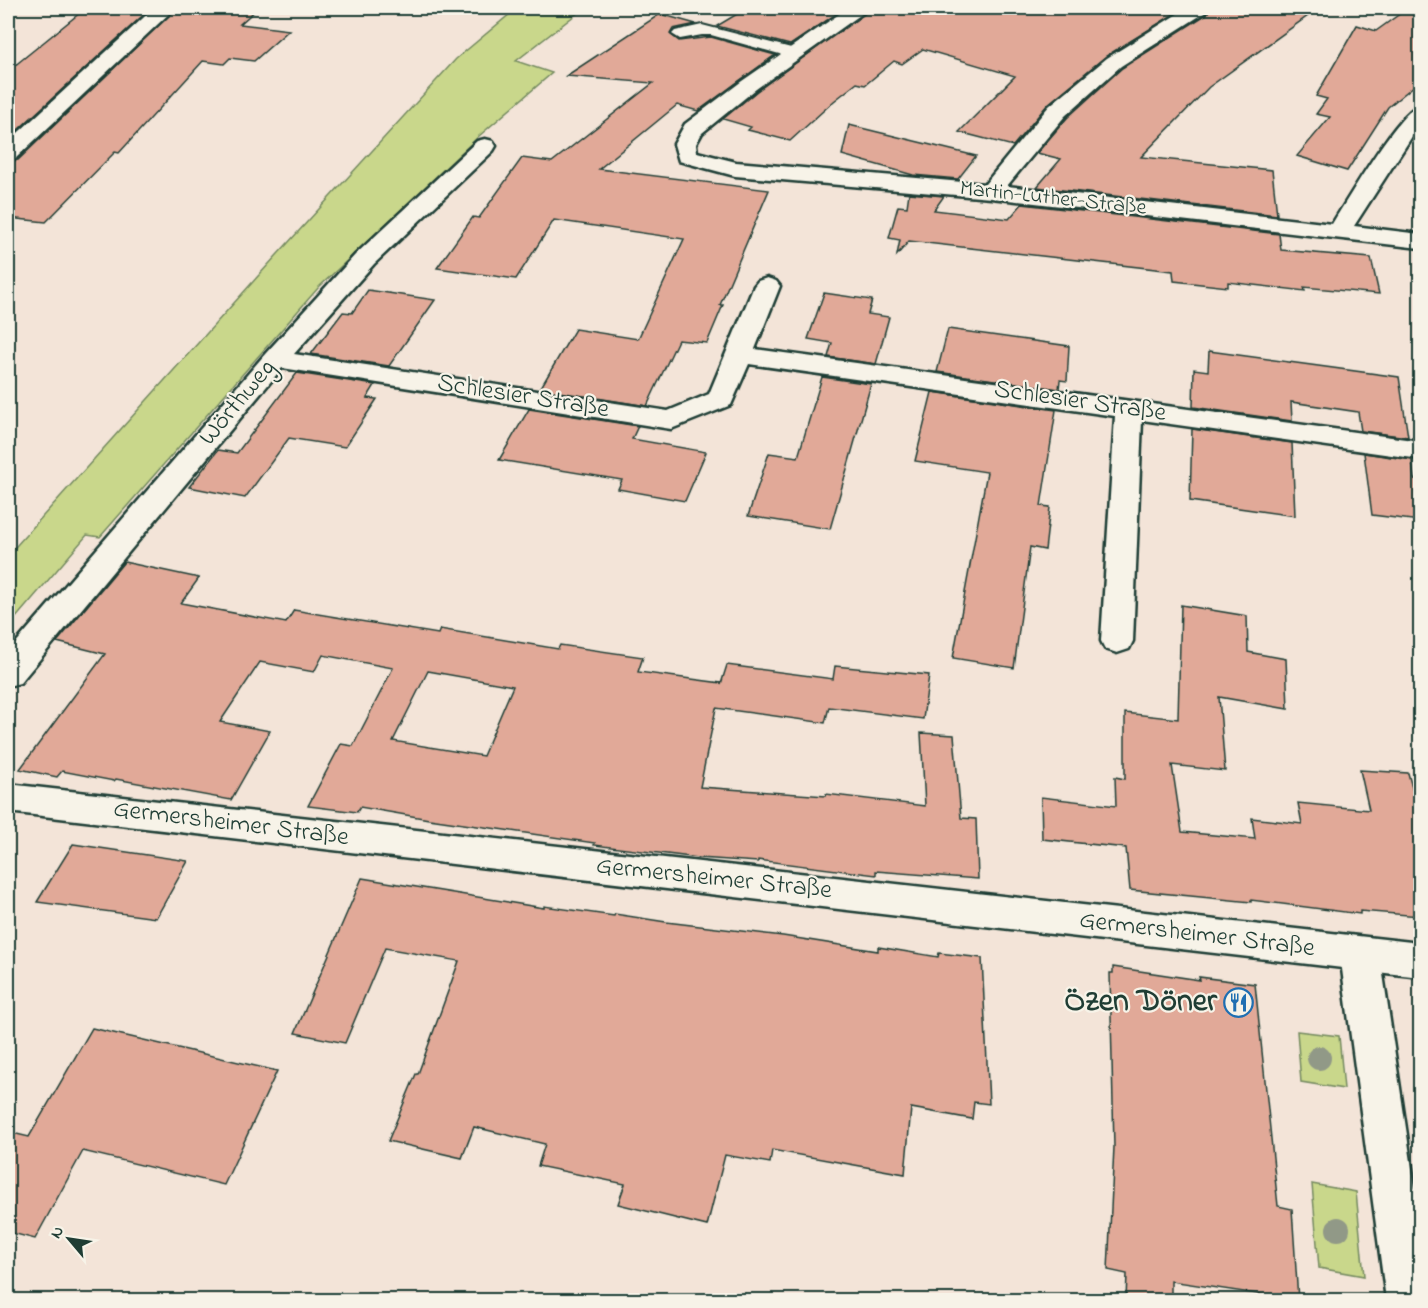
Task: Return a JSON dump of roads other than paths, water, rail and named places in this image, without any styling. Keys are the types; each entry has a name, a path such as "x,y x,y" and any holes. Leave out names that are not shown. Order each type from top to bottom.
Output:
{"street":[{"path":"8,153 165,8"},
{"path":"794,53 861,8"},
{"path":"991,191 1057,111 1114,62 1199,8"},
{"name":"Martin-Luther-Straße","path":"794,53 693,129 685,144 687,156 735,169 991,191 1420,241"},
{"path":"1339,231 1406,127 1420,111"},
{"name":"Wörthweg","path":"8,674 275,359 365,259 485,146"},
{"name":"Schlesier Straße","path":"275,359 671,420 721,399 767,286"},
{"name":"Schlesier Straße","path":"739,355 1420,450"},
{"path":"1117,641 1129,408"},
{"name":"Germersheimer Straße","path":"8,798 1420,960"},
{"path":"1360,954 1409,1300"}],"lane":[{"path":"680,34 702,30 712,31 794,53"}],"place":[{"name":"Özen Döner","path":"1238,1002"}]}
